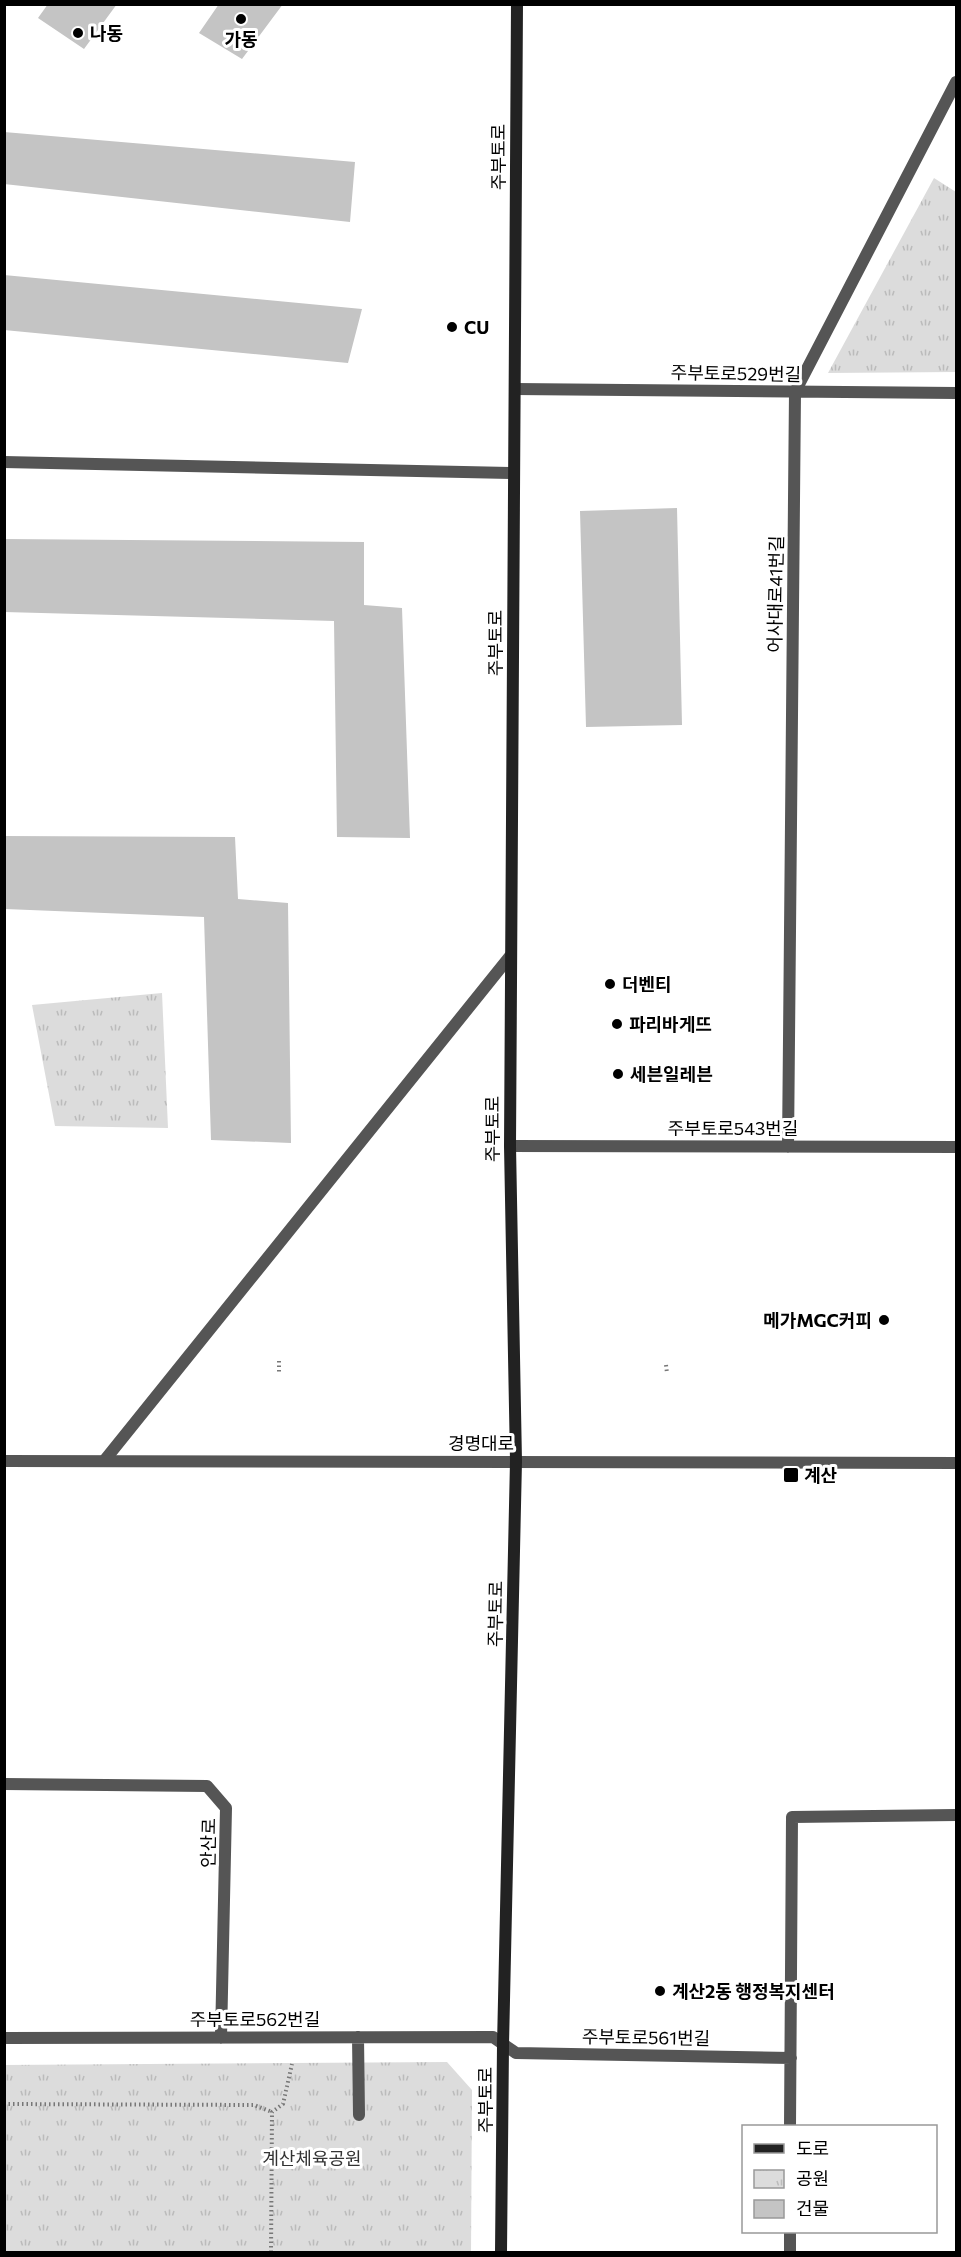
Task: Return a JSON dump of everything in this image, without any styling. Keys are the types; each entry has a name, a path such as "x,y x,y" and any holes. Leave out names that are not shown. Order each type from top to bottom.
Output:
{"main road":[{"name":"주부토로","path":"501,2253 503,2045 516,1461 510,1146 518,4"}],"street":[{"name":"어사대로41번길","path":"788,1147 795,392 957,82"},
{"name":"주부토로529번길","path":"515,389 957,393"},
{"path":"4,462 514,473"},
{"path":"104,1461 511,955"},
{"name":"주부토로543번길","path":"510,1146 957,1147"},
{"name":"경명대로","path":"4,1461 957,1463"},
{"name":"안산로","path":"4,1784 207,1786 226,1808 221,2038"},
{"path":"790,2125 792,1817 957,1815"},
{"path":"358,2037 359,2115"},
{"name":"주부토로562번길","path":"4,2038 493,2037 503,2045"},
{"name":"주부토로561번길","path":"503,2045 516,2053 791,2058"},
{"path":"790,2233 790,2253"}],"path":[{"path":"279,1361 279,1373"},
{"path":"666,1365 667,1373"},
{"path":"272,2112 283,2104 292,2064"},
{"path":"4,2104 254,2105 272,2112"},
{"path":"272,2112 272,2253"}],"green space":[{"path":"934,178 956,192 956,372 828,373"},
{"path":"162,993 168,1128 55,1126 32,1005"},
{"name":"계산체육공원","path":"447,2062 472,2090 471,2252 5,2252 4,2065"}],"building":[{"name":"나동","path":"48,4 117,4 84,49 38,18"},
{"name":"가동","path":"219,4 283,4 242,59 199,33"},
{"path":"4,132 355,162 350,222 4,184"},
{"path":"4,275 362,309 348,363 4,330"},
{"path":"677,508 682,725 586,727 580,511"},
{"path":"4,539 364,542 364,605 402,608 410,838 337,837 334,621 4,612"},
{"path":"4,836 235,837 238,899 288,903 291,1143 211,1140 204,917 5,909"}],"place":[{"name":"가동","path":"241,19"},
{"name":"나동","path":"78,33"},
{"name":"CU","path":"452,327"},
{"name":"더벤티","path":"610,984"},
{"name":"파리바게뜨","path":"617,1024"},
{"name":"세븐일레븐","path":"618,1074"},
{"name":"메가MGC커피","path":"884,1320"},
{"name":"계산","path":"791,1475"},
{"name":"계산2동 행정복지센터","path":"660,1991"}]}
